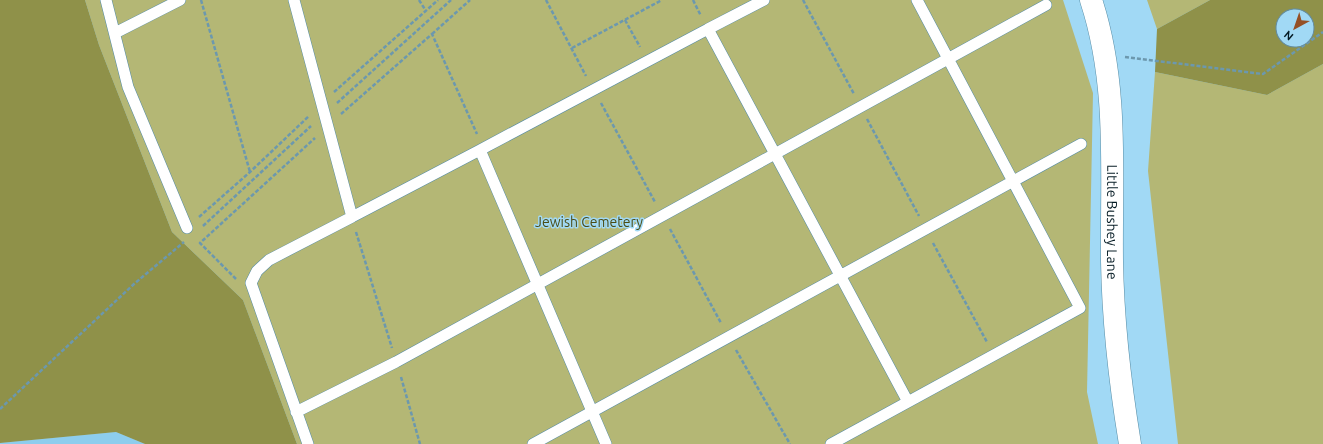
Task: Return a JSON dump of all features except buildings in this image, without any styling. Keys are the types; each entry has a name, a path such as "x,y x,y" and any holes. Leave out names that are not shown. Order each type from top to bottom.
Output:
{"street":[{"name":"Little Bushey Lane","path":"1092,0 1098,20 1105,55 1111,98 1112,261 1116,341 1120,387 1130,444"}],"lane":[{"path":"106,0 128,87 188,233"},
{"path":"115,33 180,0"},
{"path":"294,0 352,217"},
{"path":"308,444 251,283 257,271 269,260 764,0"},
{"path":"831,444 1080,308 917,0"},
{"path":"296,412 396,362 1046,5"},
{"path":"708,29 908,402"},
{"path":"533,444 1081,144"},
{"path":"480,150 606,444"}],"path":[{"path":"200,0 250,172"},
{"path":"419,0 426,11"},
{"path":"201,227 322,109 438,0"},
{"path":"0,409 188,233 250,172 451,0"},
{"path":"432,34 470,0"},
{"path":"572,48 662,0"},
{"path":"803,0 994,355"},
{"path":"625,20 648,61"},
{"path":"1105,55 1263,74 1323,32"},
{"path":"352,217 420,444"}],"shaded area":[{"path":"0,0 85,0 99,45 172,232 243,300 297,444 145,444 116,432 0,443"},
{"path":"1210,0 1323,0 1323,64 1267,95 1155,72 1157,29"},
{"path":"116,432 145,444 0,444 0,443"}],"green space":[{"name":"Jewish Cemetery","path":"85,0 1063,0 1093,93 1087,392 1098,444 297,444 243,300 172,232 99,45"},
{"path":"1147,0 1210,0 1157,29"},
{"path":"1323,64 1323,444 1178,444 1148,171 1155,72 1267,95"}]}
